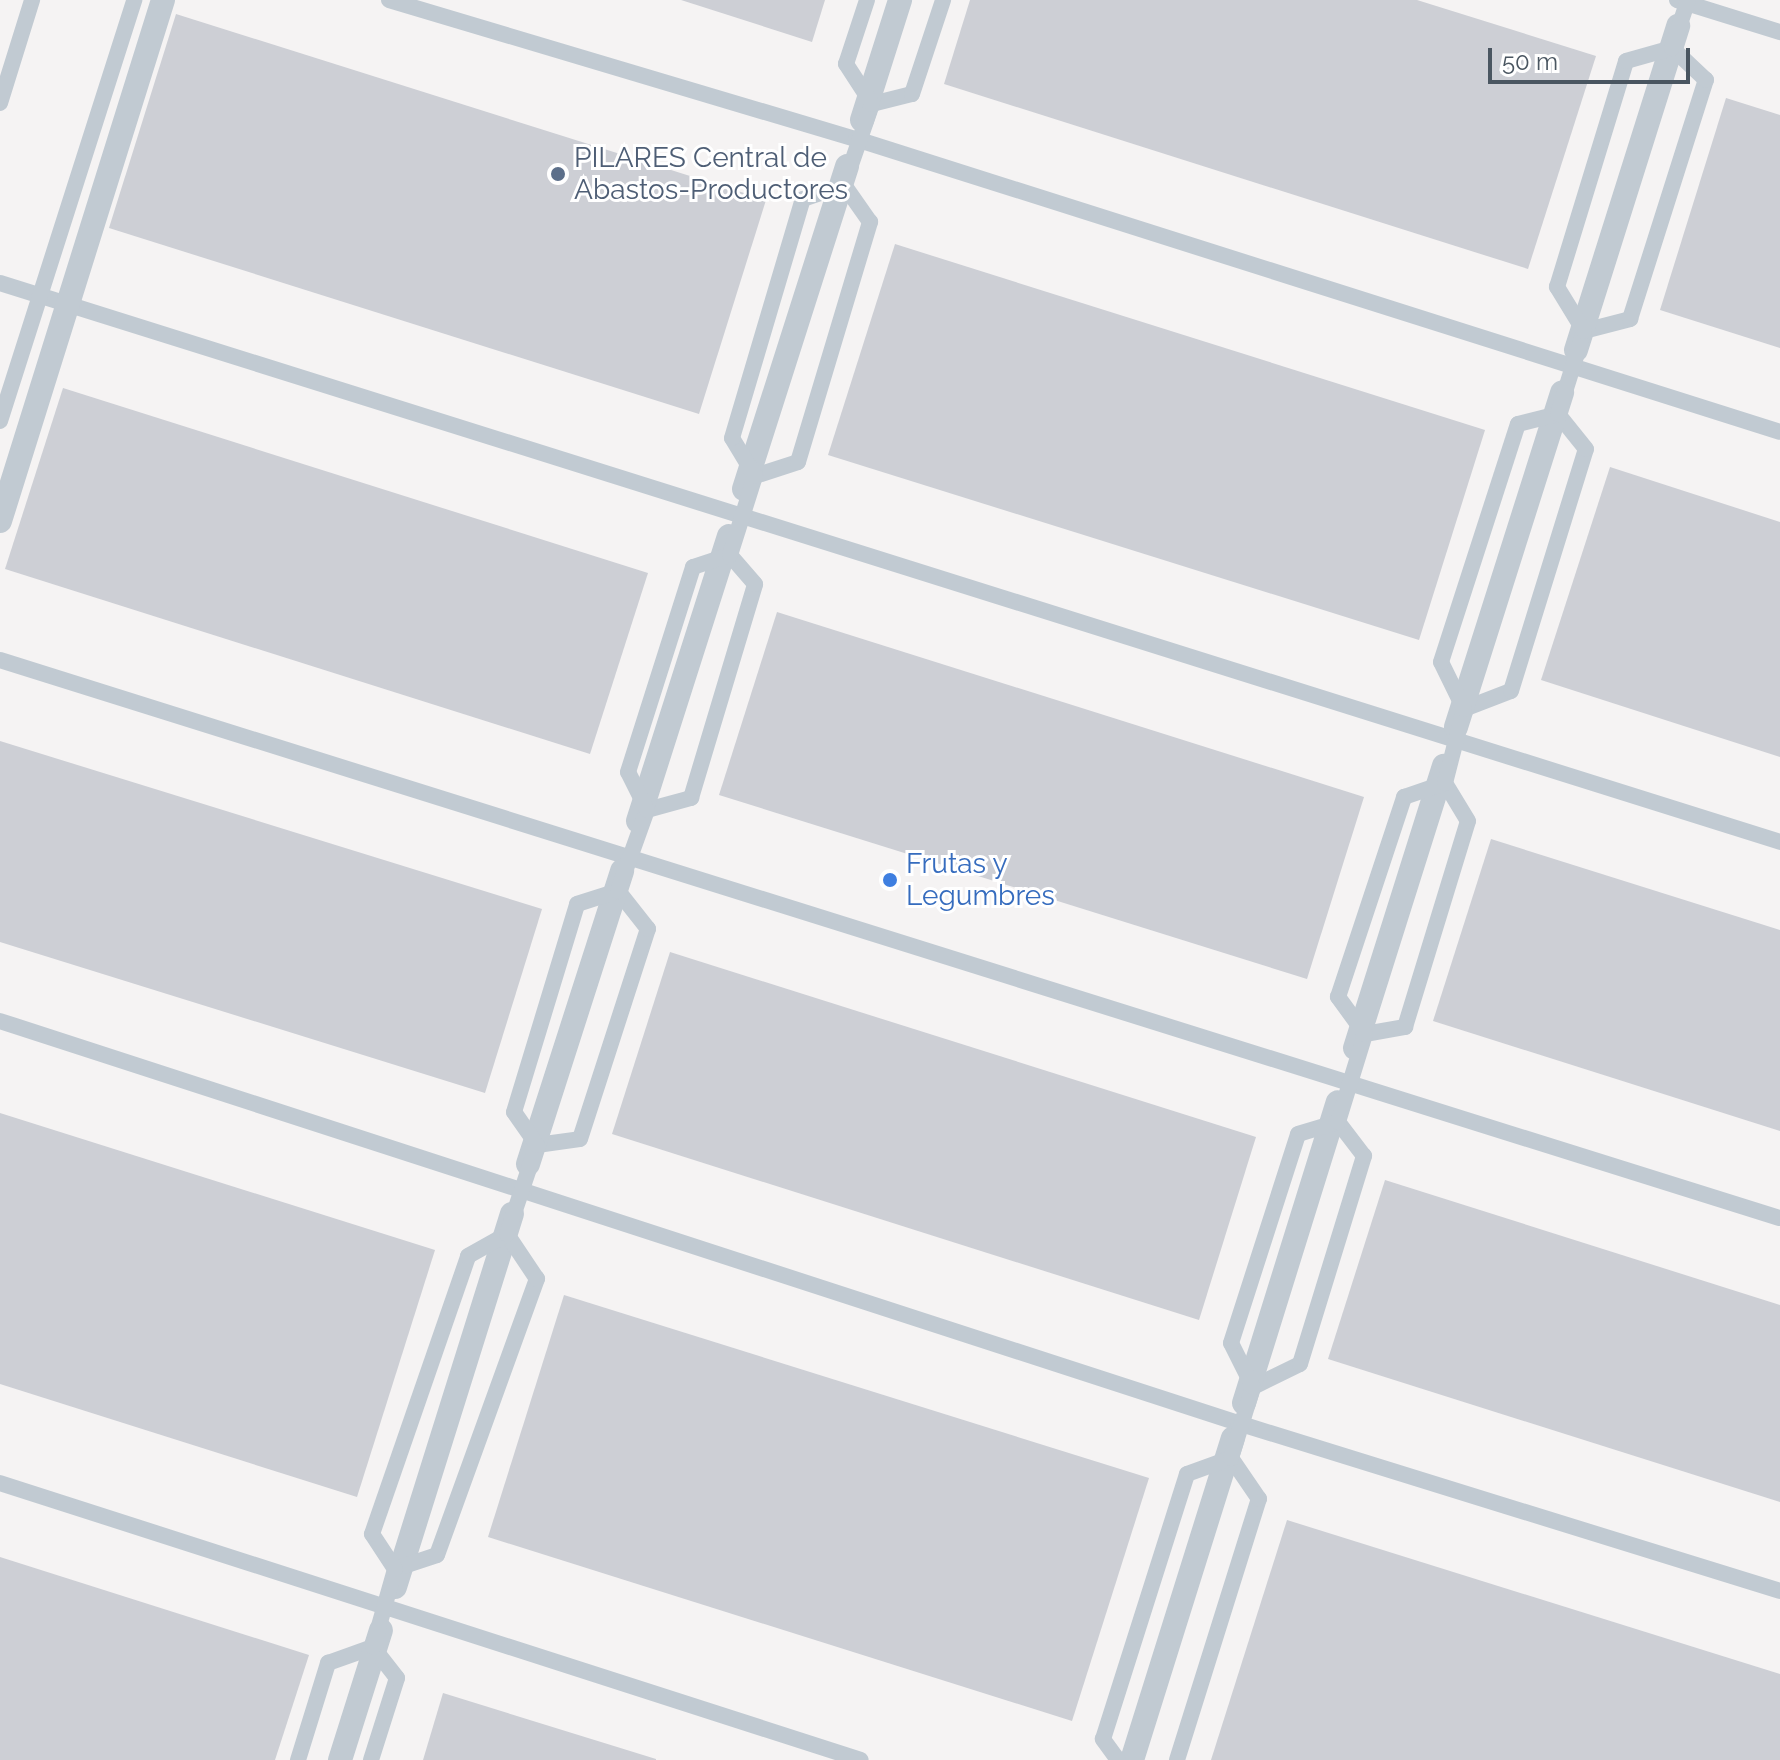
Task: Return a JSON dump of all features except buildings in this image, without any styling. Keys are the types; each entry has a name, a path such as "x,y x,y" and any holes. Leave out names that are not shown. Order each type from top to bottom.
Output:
{"street":[{"path":"0,521 163,0"},
{"path":"340,1760 900,0"},
{"path":"1132,1760 1684,1"}],"lane":[{"path":"0,103 32,0"},
{"path":"0,421 134,0"},
{"path":"389,0 856,139 1780,432"},
{"path":"867,0 846,64 872,104"},
{"path":"872,104 912,94 943,0"},
{"path":"1672,48 1684,1 1780,32"},
{"path":"1558,414 1584,331 1557,287 1626,61 1672,48"},
{"path":"1584,331 1630,319 1706,80 1672,48"},
{"path":"844,185 872,104"},
{"path":"730,555 755,476 732,438 803,199 844,185"},
{"path":"755,476 798,462 870,222 844,185"},
{"path":"0,283 1780,842"},
{"path":"1365,1034 1405,1027 1468,821 1445,783 1464,709 1441,662 1518,424 1558,414"},
{"path":"1464,709 1511,691 1586,449 1558,414"},
{"path":"618,891 647,810 628,772 693,567 730,555"},
{"path":"647,810 691,798 755,584 730,555"},
{"path":"0,660 628,853 1780,1218"},
{"path":"1365,1034 1338,997 1404,797 1445,783"},
{"path":"537,1145 514,1112 577,904 618,891"},
{"path":"537,1145 580,1139 648,929 618,891"},
{"path":"0,1021 1238,1423 1780,1591"},
{"path":"1338,1122 1365,1034"},
{"path":"1231,1458 1253,1387 1231,1343 1298,1134 1338,1122"},
{"path":"1253,1387 1300,1364 1364,1156 1338,1122"},
{"path":"373,1647 395,1569 372,1534 468,1256 507,1234 537,1145"},
{"path":"395,1569 437,1555 537,1279 507,1234"},
{"path":"1118,1760 1103,1739 1187,1474 1231,1458"},
{"path":"1177,1760 1259,1499 1231,1458"},
{"path":"0,1483 861,1760"},
{"path":"298,1760 328,1663 373,1647"},
{"path":"371,1760 397,1678 373,1647"}],"place":[{"name":"PILARES Central de Abastos-Productores","path":"558,174"},
{"name":"Frutas y Legumbres","path":"890,880"}]}
